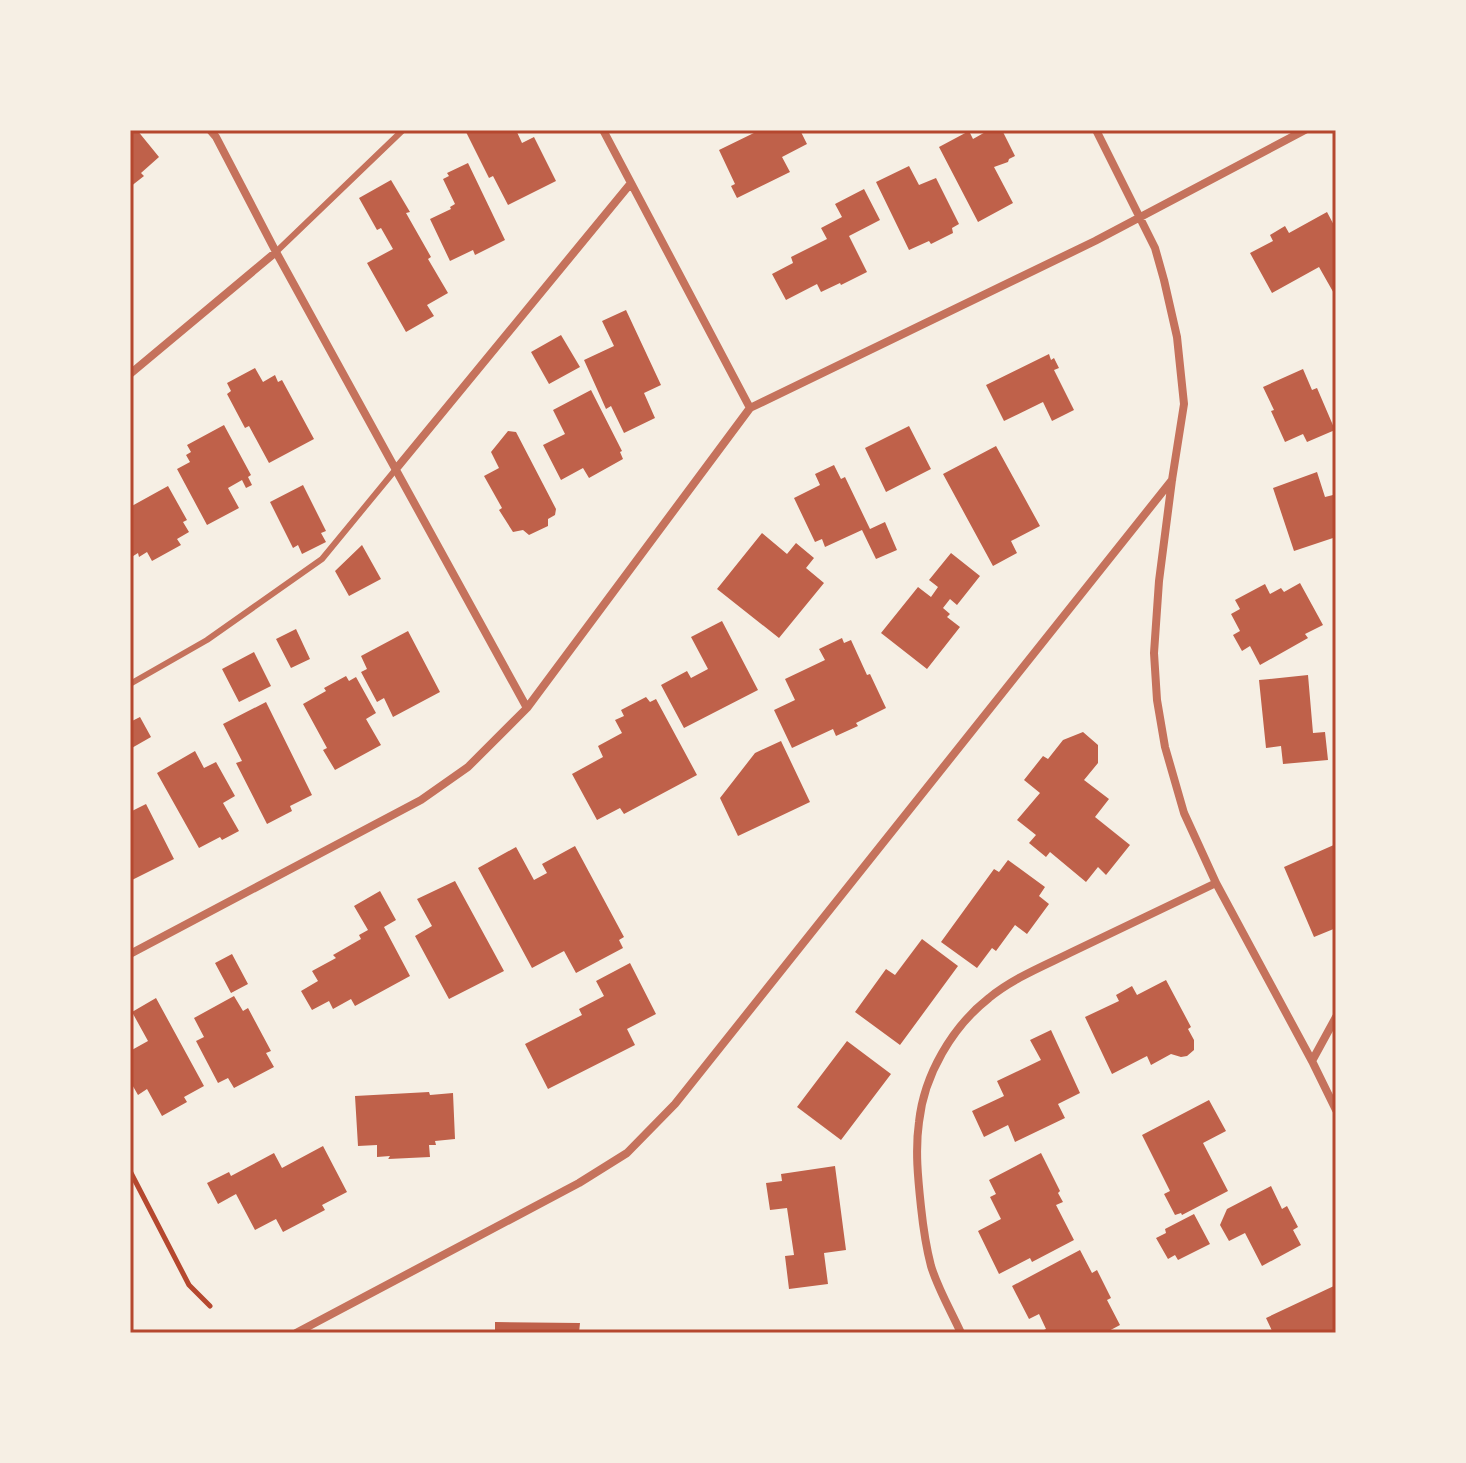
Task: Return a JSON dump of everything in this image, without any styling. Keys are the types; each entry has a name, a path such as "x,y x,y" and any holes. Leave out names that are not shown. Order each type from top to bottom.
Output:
{"street":[{"path":"210,130 527,708"},
{"path":"603,130 750,408"},
{"path":"1096,130 1155,248 1177,337 1184,404 1158,595 1154,653 1157,700 1165,747 1184,813 1216,883 1336,1110"},
{"path":"130,954 421,800 468,767 527,708 750,408 1095,241 1305,130"},
{"path":"396,469 631,183"},
{"path":"130,374 276,252"},
{"path":"296,1333 579,1183 627,1153 675,1104 1172,480"},
{"path":"961,1333 932,1267 918,1184 919,1120 932,1072 942,1054 956,1032 998,991 1216,883"},
{"path":"1312,1061 1336,1017"}],"lane":[{"path":"276,252 403,130"},
{"path":"130,684 207,640 322,559 396,469"}],"path":[{"path":"130,1171 189,1285 210,1306"}],"building":[{"path":"130,130 137,130 159,157 141,173 144,176 130,187"},
{"path":"465,130 516,130 522,143 534,137 556,181 508,205 493,176 489,178"},
{"path":"760,130 800,130 807,144 782,157 790,172 737,198 731,186 735,184 719,150"},
{"path":"989,130 1002,130 1015,156 994,167 1013,203 978,222 939,147 969,131 973,139"},
{"path":"468,163 505,240 475,255 473,250 450,261 430,219 455,204 443,179 449,176 447,173"},
{"path":"909,166 919,185 936,178 959,224 952,228 953,233 909,250 876,182"},
{"path":"391,180 410,212 406,213 448,293 427,305 434,316 406,332 367,263 393,249 381,228 377,230 359,198"},
{"path":"864,189 880,220 849,236 867,272 821,292 817,284 786,300 772,274 793,263 791,257 827,239 821,228 842,217 835,204"},
{"path":"1327,212 1336,229 1336,297 1319,267 1272,293 1250,253 1273,241 1270,235 1285,226 1289,233"},
{"path":"626,310 661,385 644,393 655,418 624,433 611,406 606,409 584,360 614,346 602,321"},
{"path":"561,335 580,367 549,384 531,352"},
{"path":"1049,354 1059,368 1054,370 1074,410 1052,421 1043,402 1004,421 986,385"},
{"path":"255,368 263,382 275,375 278,382 282,380 314,439 269,463 227,394 231,391 227,383"},
{"path":"1303,369 1312,390 1317,388 1335,430 1307,442 1303,434 1285,442 1263,387"},
{"path":"591,390 622,451 623,459 589,478 583,468 561,480 543,445 565,434 553,410"},
{"path":"224,425 251,475 248,477 252,485 246,488 242,480 228,488 239,508 207,525 177,469 190,462 186,455 191,452 187,445"},
{"path":"909,426 931,469 886,492 865,448"},
{"path":"508,431 516,432 556,509 555,515 548,519 548,526 529,535 523,530 513,532 484,476 499,468 491,452"},
{"path":"996,446 1040,526 1011,541 1017,553 993,566 943,474"},
{"path":"834,465 841,479 845,477 870,529 885,522 897,550 876,559 862,530 825,547 822,539 815,542 794,498 820,485 815,474"},
{"path":"1317,472 1325,497 1333,495 1336,505 1336,537 1294,551 1273,488"},
{"path":"303,485 326,531 321,533 326,542 302,554 298,545 293,548 270,502"},
{"path":"168,486 187,520 183,522 189,532 177,539 181,545 152,561 147,552 130,558 130,507"},
{"path":"762,533 787,554 796,543 814,558 806,568 824,583 779,638 717,589"},
{"path":"362,545 381,579 349,596 335,571"},
{"path":"951,553 980,576 957,605 950,599 943,608 950,614 947,617 960,627 927,669 881,633 918,587 931,597 938,587 929,580"},
{"path":"1300,583 1323,625 1305,634 1308,638 1260,665 1250,646 1242,651 1233,635 1240,631 1231,614 1240,609 1235,600 1265,584 1270,594 1281,588 1284,592"},
{"path":"722,621 758,690 684,728 661,685 687,671 691,678 708,669 691,637"},
{"path":"296,629 310,659 291,668 276,639"},
{"path":"408,631 440,692 393,717 384,698 377,702 361,672 367,669 361,656"},
{"path":"842,638 844,643 851,640 886,708 836,736 833,729 792,748 774,710 795,700 785,679 825,660 819,649"},
{"path":"254,652 271,686 239,702 222,669"},
{"path":"1308,675 1313,733 1325,732 1328,760 1283,764 1281,746 1266,748 1259,680"},
{"path":"346,676 349,681 356,677 376,713 366,719 381,745 335,770 303,704"},
{"path":"646,697 650,702 656,699 697,775 624,814 620,808 597,820 572,774 603,757 598,746 622,733 615,720 624,716 621,710"},
{"path":"266,702 312,795 290,806 292,811 267,824 236,763 242,761 223,724"},
{"path":"140,717 151,737 130,749 130,722"},
{"path":"1083,732 1098,745 1098,763 1084,780 1109,799 1095,817 1130,845 1106,875 1098,867 1086,882 1050,852 1046,857 1029,843 1036,835 1017,820 1040,793 1024,780 1043,756 1048,759 1063,740"},
{"path":"781,741 810,802 738,836 720,798 755,753"},
{"path":"195,751 204,768 216,762 235,796 223,803 239,831 199,848 157,773"},
{"path":"146,804 174,859 130,881 130,812"},
{"path":"1336,844 1336,928 1314,937 1284,867"},
{"path":"575,846 624,937 619,940 623,948 576,973 564,951 532,968 478,868 516,847 534,880 547,873 542,864"},
{"path":"1008,860 1045,887 1039,896 1049,904 1027,934 1015,925 996,951 992,948 977,968 941,942 994,869 999,872"},
{"path":"455,881 504,971 449,999 415,936 432,926 417,899"},
{"path":"380,891 396,920 384,927 410,976 355,1006 351,999 333,1009 329,1001 312,1010 301,991 318,981 312,971 361,939 359,935 368,930 354,906"},
{"path":"922,939 958,966 900,1045 855,1012 886,969 895,975"},
{"path":"232,954 248,984 231,993 215,963"},
{"path":"630,963 656,1014 627,1029 635,1045 548,1089 525,1044 582,1015 579,1009 604,996 596,981"},
{"path":"1166,980 1191,1027 1188,1029 1194,1040 1194,1050 1187,1056 1171,1054 1151,1065 1147,1056 1112,1074 1085,1017 1119,1001 1116,995 1132,986 1137,995"},
{"path":"234,996 243,1011 248,1008 271,1051 266,1053 274,1067 234,1088 228,1078 218,1083 196,1041 204,1037 194,1018"},
{"path":"156,998 204,1086 184,1097 187,1102 162,1116 147,1089 138,1095 130,1081 130,1051 148,1041 132,1012"},
{"path":"1051,1030 1080,1093 1058,1104 1065,1118 1015,1142 1008,1125 984,1137 972,1111 1004,1096 997,1081 1041,1060 1030,1040"},
{"path":"847,1041 891,1074 841,1140 797,1107"},
{"path":"429,1092 430,1095 453,1093 455,1139 435,1141 436,1145 429,1145 430,1157 388,1159 390,1156 377,1157 377,1145 358,1146 355,1096"},
{"path":"1209,1100 1226,1131 1203,1143 1228,1191 1182,1215 1175,1215 1164,1194 1170,1191 1142,1135"},
{"path":"323,1146 347,1192 322,1205 325,1210 283,1232 276,1219 255,1230 236,1194 218,1204 207,1183 229,1172 231,1176 274,1153 282,1168"},
{"path":"1041,1153 1060,1191 1058,1193 1063,1202 1056,1205 1074,1240 1032,1262 1030,1258 999,1274 978,1231 1001,1219 990,1197 996,1194 989,1180"},
{"path":"835,1166 846,1250 824,1253 828,1284 789,1289 785,1256 794,1255 787,1208 770,1210 766,1183 782,1181 781,1174"},
{"path":"1271,1186 1282,1209 1287,1206 1298,1227 1293,1230 1301,1245 1262,1266 1245,1233 1229,1241 1220,1225 1227,1209"},
{"path":"1194,1214 1210,1244 1178,1260 1175,1255 1168,1259 1156,1238 1166,1233 1165,1229"},
{"path":"1080,1250 1092,1273 1097,1270 1120,1325 1105,1333 1038,1333 1046,1329 1039,1314 1029,1319 1012,1286"},
{"path":"1336,1285 1336,1333 1273,1333 1266,1318"},
{"path":"495,1322 580,1323 579,1333 495,1333"}]}
